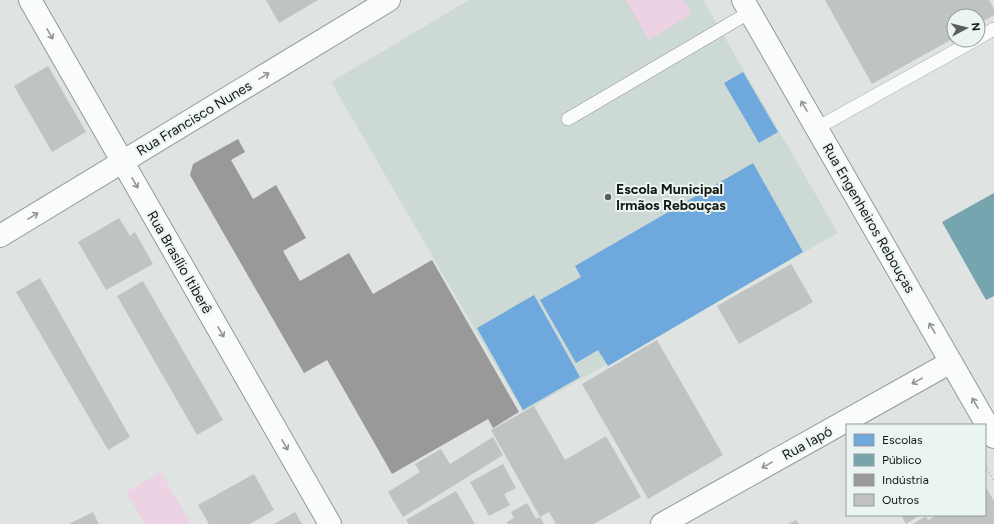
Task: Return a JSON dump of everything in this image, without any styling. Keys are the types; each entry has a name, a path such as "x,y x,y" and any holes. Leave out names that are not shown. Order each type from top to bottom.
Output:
{"main road":[{"name":"Rua Brasílio Itiberê","path":"30,0 330,524"},
{"name":"Rua Francisco Nunes","path":"0,236 389,0"},
{"name":"Rua Engenheiros Rebouças","path":"746,6 994,437"},
{"name":"Rua Iapó","path":"662,524 951,362"}],"lane":[{"path":"568,119 746,6"},
{"path":"817,128 961,48"}],"path":[{"path":"986,467 994,481"}],"shaded area":[{"name":"Escola Municipal Irmãos Rebouças","path":"469,0 703,0 838,233 523,412 331,82"},
{"path":"626,0 683,0 692,14 649,40"},
{"path":"161,472 191,524 145,524 126,492"}],"building: Escolas":[{"path":"743,72 778,132 759,143 724,83"},
{"path":"753,163 803,252 608,366 598,350 576,363 540,300 581,277 575,266"},
{"path":"534,295 580,377 523,410 477,328"}],"building: Público":[{"path":"994,193 994,296 986,300 942,222"}],"building: Indústria":[{"path":"238,139 245,152 231,160 253,199 276,185 306,238 283,251 300,281 349,253 373,294 432,260 519,412 493,428 488,419 392,474 327,360 304,373 190,175 193,164"}],"building: Outros":[{"path":"266,0 318,0 279,23"},
{"path":"825,0 989,0 994,9 994,15 986,20 986,8 946,8 946,42 872,84"},
{"path":"48,66 86,132 52,152 14,86"},
{"path":"119,218 130,236 135,232 153,264 106,290 78,242"},
{"path":"791,264 813,302 739,344 717,306"},
{"path":"40,278 130,437 108,450 16,292"},
{"path":"143,281 223,420 197,435 117,296"},
{"path":"657,340 723,455 648,499 582,384"},
{"path":"534,406 565,460 606,436 641,497 594,524 556,524 549,512 540,517 491,430"},
{"path":"493,437 503,455 403,517 388,492 420,472 415,464 441,449 450,464"},
{"path":"503,464 516,488 504,494 510,505 489,516 470,482"},
{"path":"254,474 274,510 250,524 209,524 198,505"},
{"path":"986,488 994,501 994,524 913,524 926,516 928,520 935,516 986,516"},
{"path":"456,491 475,524 409,524 406,520"},
{"path":"527,503 536,519 540,517 544,524 508,524 507,522 514,518 511,512"},
{"path":"93,512 99,524 69,524"},
{"path":"295,512 302,524 274,524"},
{"path":"902,516 918,516 906,524"},
{"path":"796,520 799,524 788,524"}],"place":[{"name":"Escola Municipal Irmãos Rebouças","path":"608,197"}]}
